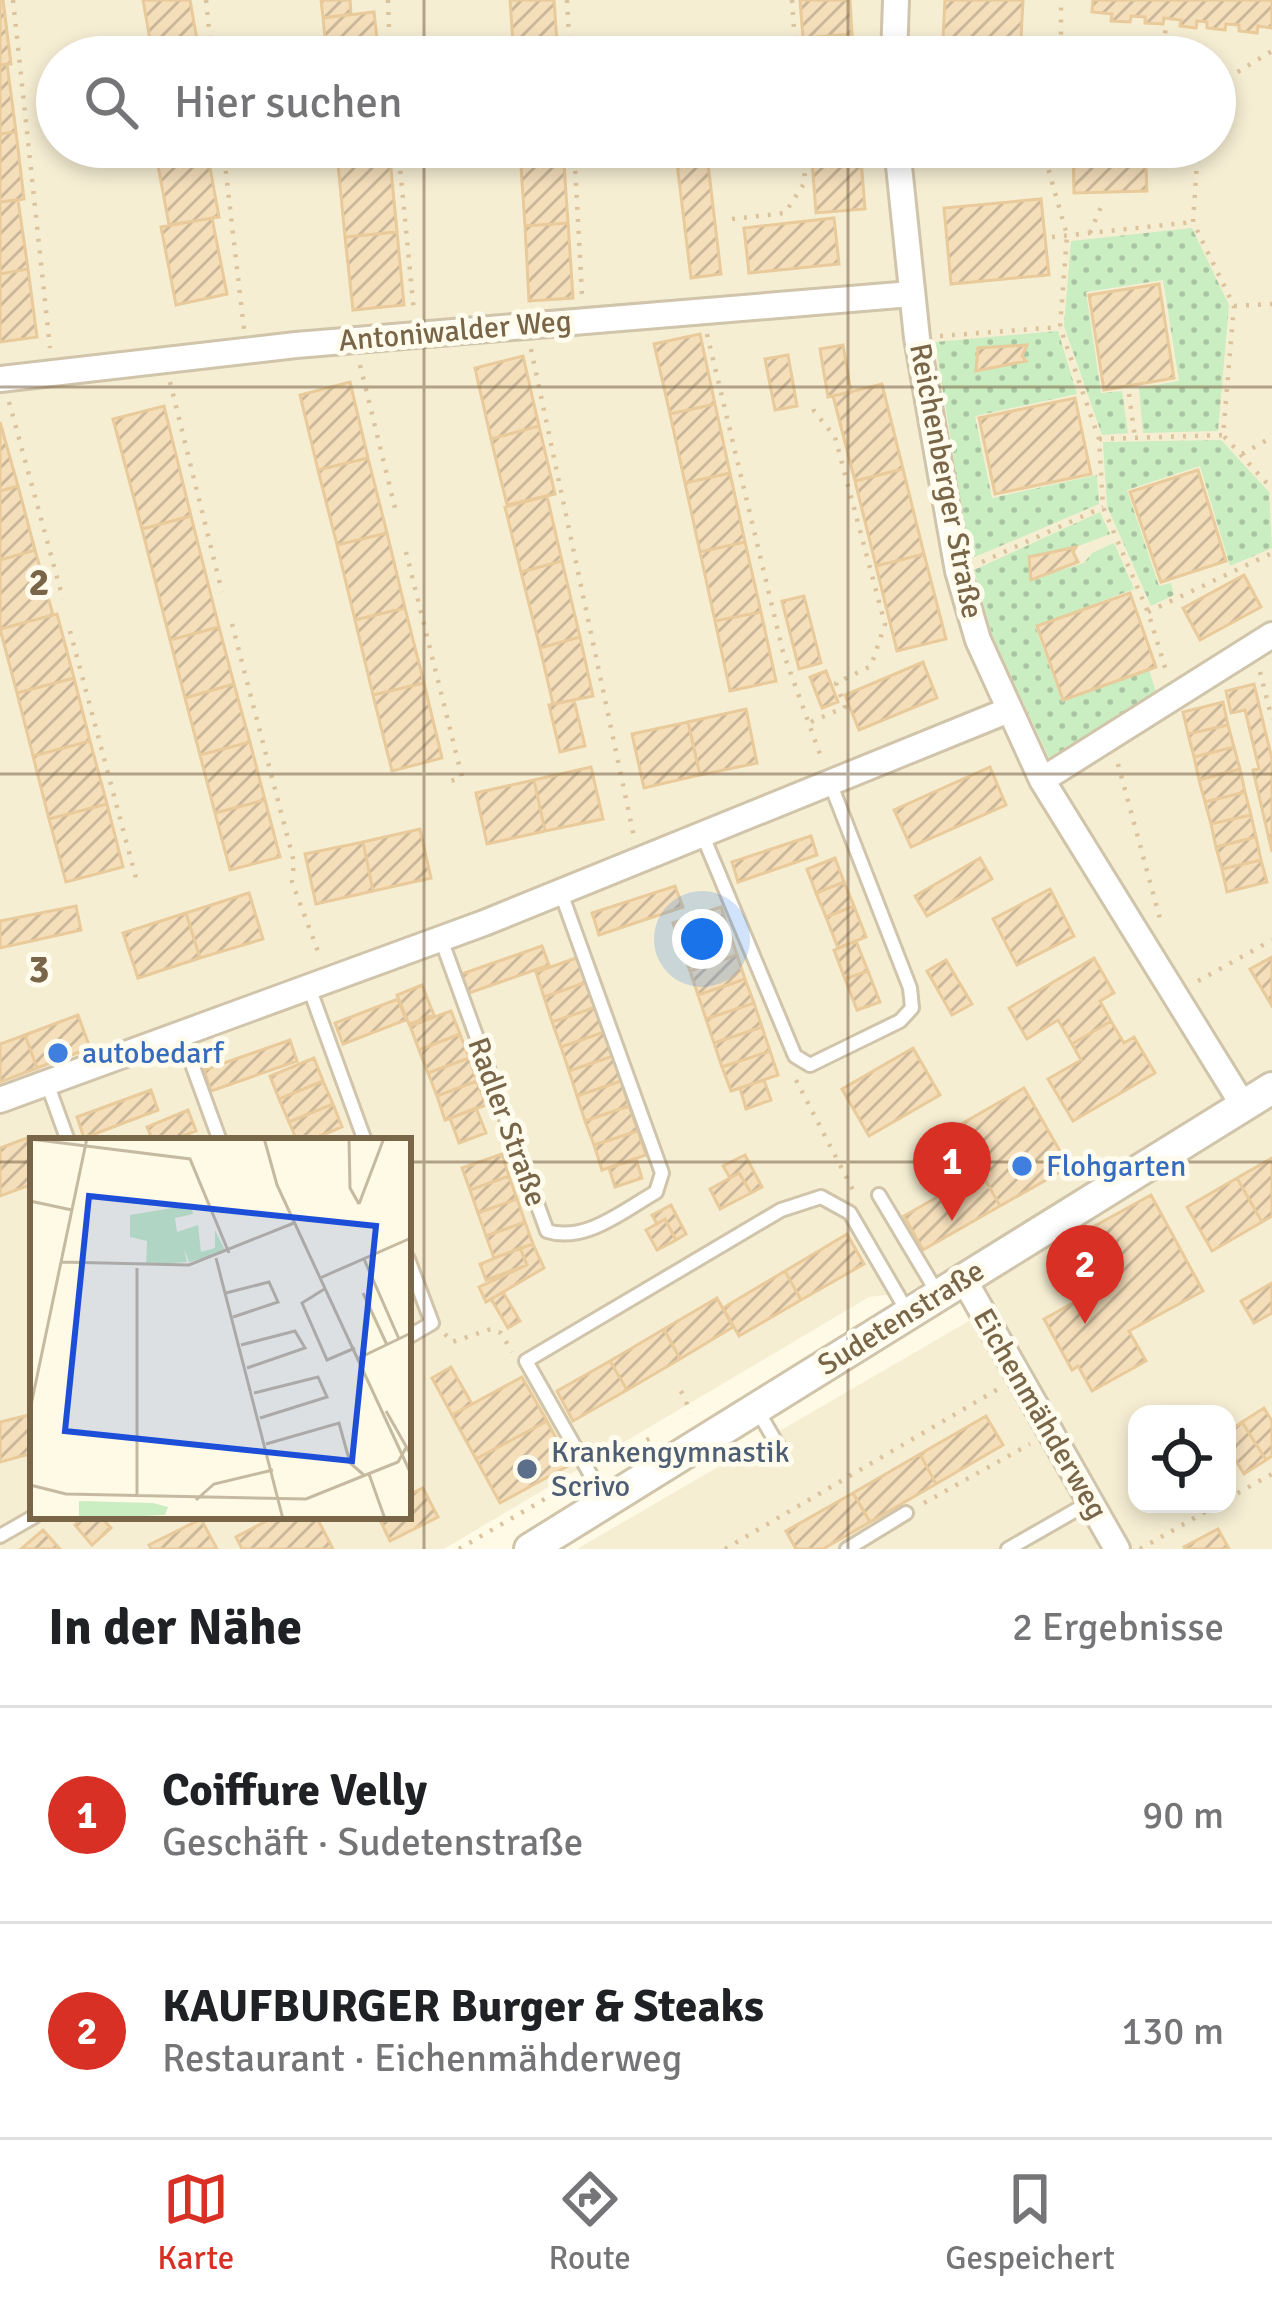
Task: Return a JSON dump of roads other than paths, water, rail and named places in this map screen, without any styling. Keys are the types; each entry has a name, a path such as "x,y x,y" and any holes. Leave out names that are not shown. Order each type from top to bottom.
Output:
{"street":[{"path":"895,36 896,0"},
{"name":"Reichenberger Straße","path":"899,168 917,338 958,571 979,640 1042,780 1243,1105"},
{"name":"Antoniwalder Weg","path":"2,378 583,319 911,294"},
{"path":"1042,780 1263,641"},
{"path":"0,1100 442,939 1009,710"},
{"name":"Sudetenstraße","path":"530,1549 563,1541 606,1501 1272,1088"},
{"name":"Eichenmähderweg","path":"951,1286 1019,1377 1117,1549"}],"lane":[{"path":"703,836 795,1056 810,1065 900,1021 911,1008 910,988 831,785"},
{"name":"Radler Straße","path":"442,939 547,1231 579,1234 656,1192 662,1173 561,893"},
{"path":"319,986 363,1138"},
{"path":"181,1034 219,1138"},
{"path":"47,1083 67,1138"},
{"path":"879,1196 951,1286"},
{"path":"606,1501 526,1361 782,1210 821,1197 850,1213 909,1315"},
{"path":"411,1267 432,1323 411,1335"},
{"path":"756,1407 779,1449"},
{"path":"1008,1549 1090,1502"},
{"path":"847,1549 906,1513"},
{"path":"0,1536 30,1519"}],"place":[{"name":"autobedarf","path":"58,1053"},
{"name":"Flohgarten","path":"1022,1166"},
{"name":"Coiffure Velly","path":"952,1221"},
{"name":"KAUFBURGER Burger & Steaks","path":"1085,1324"},
{"name":"Krankengymnastik Scrivo","path":"527,1469"}]}
